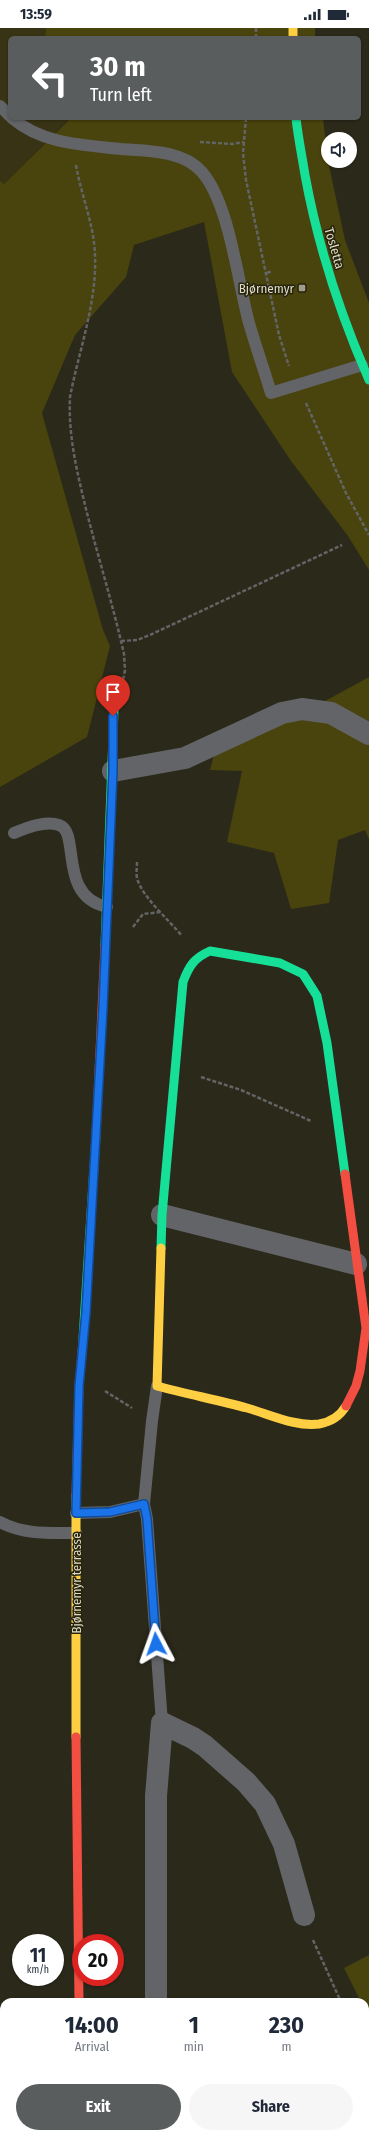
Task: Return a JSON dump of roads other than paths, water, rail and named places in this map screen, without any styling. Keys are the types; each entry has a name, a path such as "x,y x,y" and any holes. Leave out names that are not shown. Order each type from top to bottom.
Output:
{"street":[{"name":"Tosletta","path":"296,120 307,189 316,229 340,309 369,380"},
{"path":"113,771 185,758 282,713 302,709 331,713 369,734"},
{"name":"Bjørnemyr terrasse","path":"79,1998 79,1889 76,1800 76,1513 79,1386 86,1312 107,907 114,710"},
{"path":"215,951 280,963 303,974 317,996 327,1043 356,1264 366,1328 365,1349 360,1376 348,1405 339,1415 330,1421 319,1424 289,1421 248,1408 157,1386 162,1215 183,982 190,963 198,955 215,951"},
{"path":"162,1215 356,1264"},
{"path":"156,1998 156,1796 162,1723 193,1738 205,1746 246,1782 265,1804 284,1844 304,1915"}],"lane":[{"path":"0,106 8,114"},
{"path":"15,120 32,132 74,145 164,153 190,163 201,171 216,197 228,233 249,323 271,393 362,365"},
{"path":"14,832 50,824 58,825 63,828 67,834 73,874 84,896 94,904 107,907"},
{"path":"157,1386 144,1504 147,1519 162,1723"},
{"path":"76,1513 110,1512 144,1504"},
{"path":"0,1522 14,1529 35,1533 76,1533"}],"place":[{"name":"Bjørnemyr","path":"302,288"}]}
